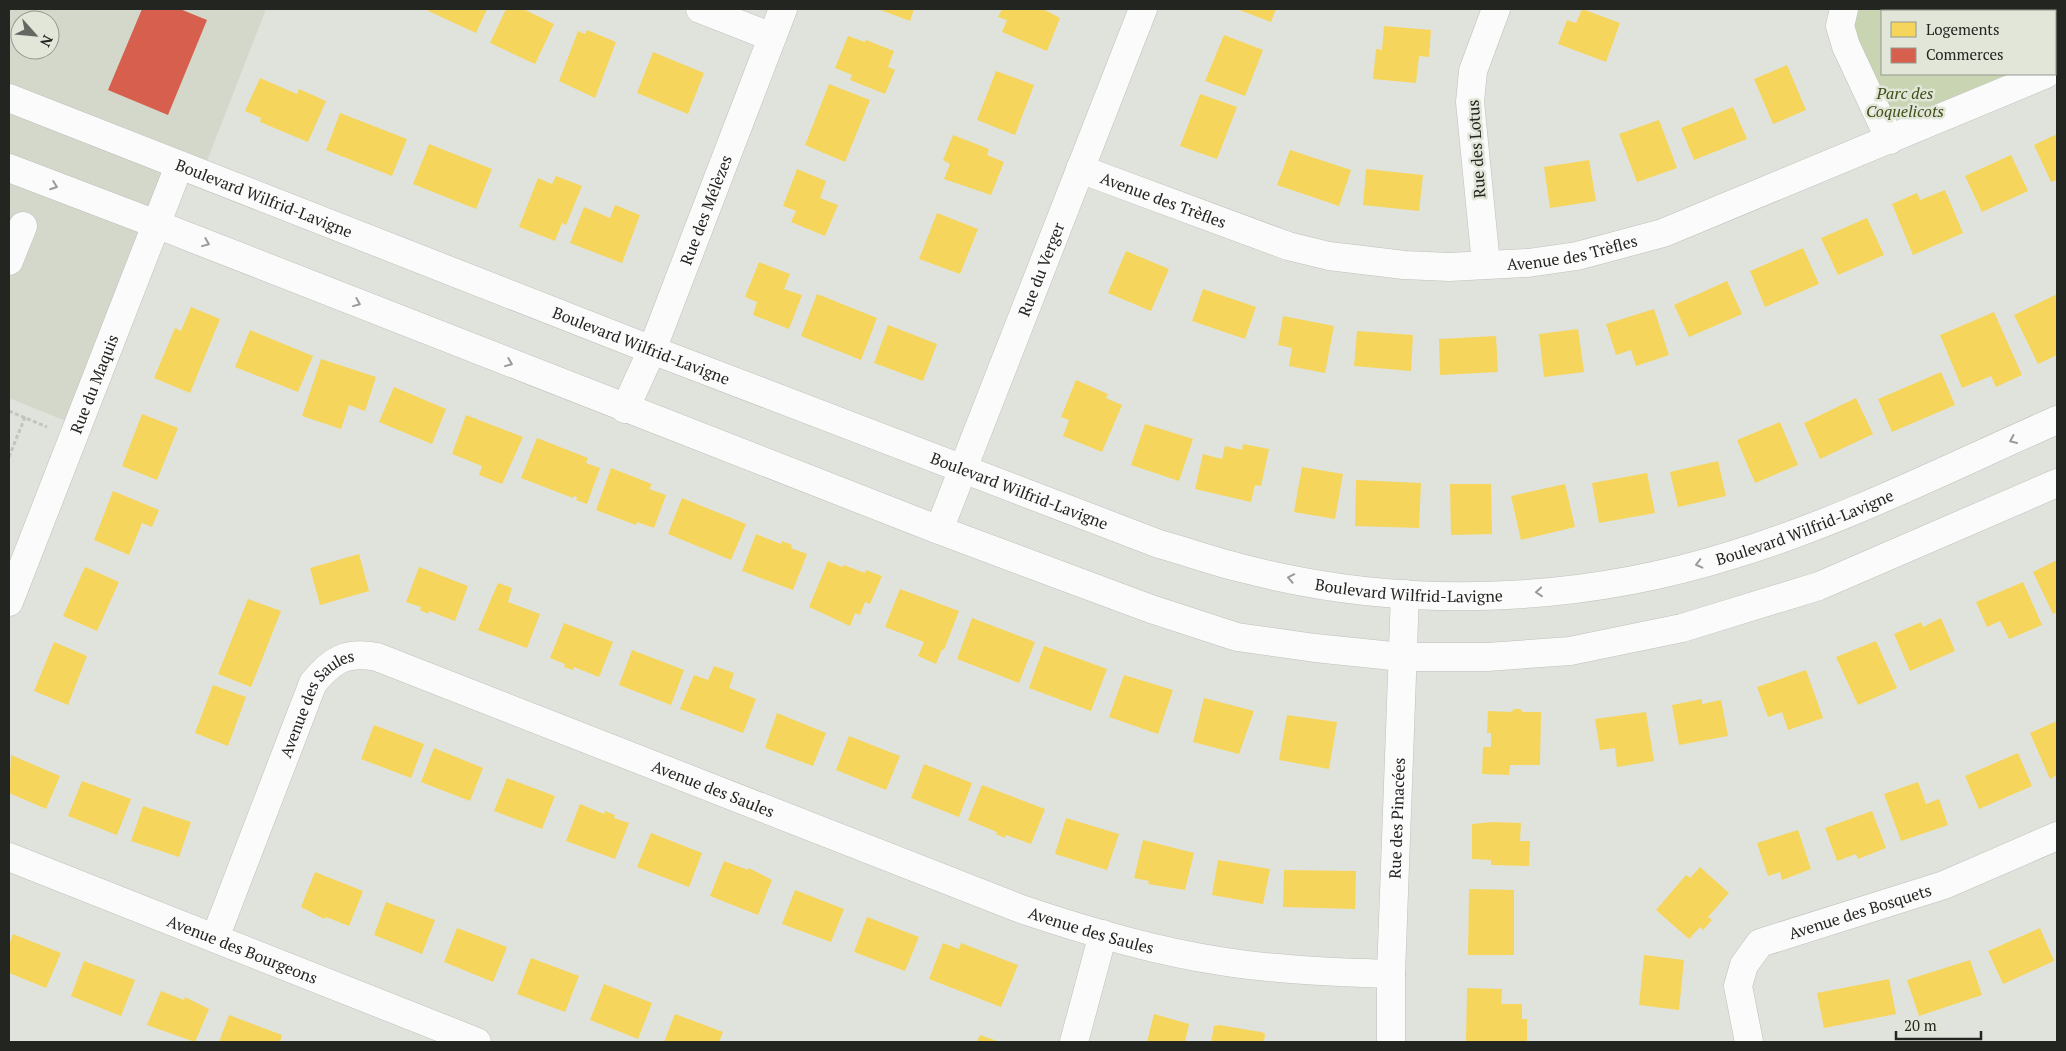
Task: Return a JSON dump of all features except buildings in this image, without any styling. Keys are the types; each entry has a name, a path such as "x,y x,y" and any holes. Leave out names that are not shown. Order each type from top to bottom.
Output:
{"street":[{"path":"700,9 772,37"},
{"name":"Rue des Mélèzes","path":"625,408 652,350 783,9"},
{"name":"Rue du Verger","path":"939,530 1143,9"},
{"name":"Rue des Lotus","path":"1486,264 1470,102 1473,71 1496,9"},
{"path":"1844,9 1840,26 1846,46 1890,140"},
{"name":"Avenue des Trèfles","path":"1080,169 1288,246 1329,256 1404,266 1449,267 1528,263 1576,256 1663,233 2044,75"},
{"name":"Boulevard Wilfrid-Lavigne","path":"9,98 652,350 1159,544 1246,570 1333,586 1405,594 1486,597 1582,588 1650,576 1731,556 1807,530 2057,420"},
{"name":"Rue du Maquis","path":"9,602 179,166"},
{"path":"9,168 939,530 1151,609 1237,636 1315,648 1402,657 1487,657 1570,651 1682,628 1818,586 2057,484"},
{"path":"9,261 19,221"},
{"name":"Rue des Pinacées","path":"1391,1042 1391,974 1405,594"},
{"name":"Avenue des Saules","path":"215,938 313,683 326,667 342,658 359,654 377,657 1021,909 1072,927 1220,961 1300,970 1391,974"},
{"name":"Avenue des Bosquets","path":"1749,1042 1738,986 1744,966 1760,943 1944,885 2057,836"},
{"name":"Avenue des Bourgeons","path":"9,857 477,1042"},
{"path":"1074,1042 1104,934"}],"path":[{"path":"9,411 49,428"},
{"path":"9,457 24,418"}],"shaded area":[{"path":"9,9 266,9 202,174 179,166 78,426 9,398"}],"green space":[{"name":"Parc des Coquelicots","path":"1844,9 2057,9 2056,70 2056,10 1881,10 1881,75 2044,75 1890,140"}]}
